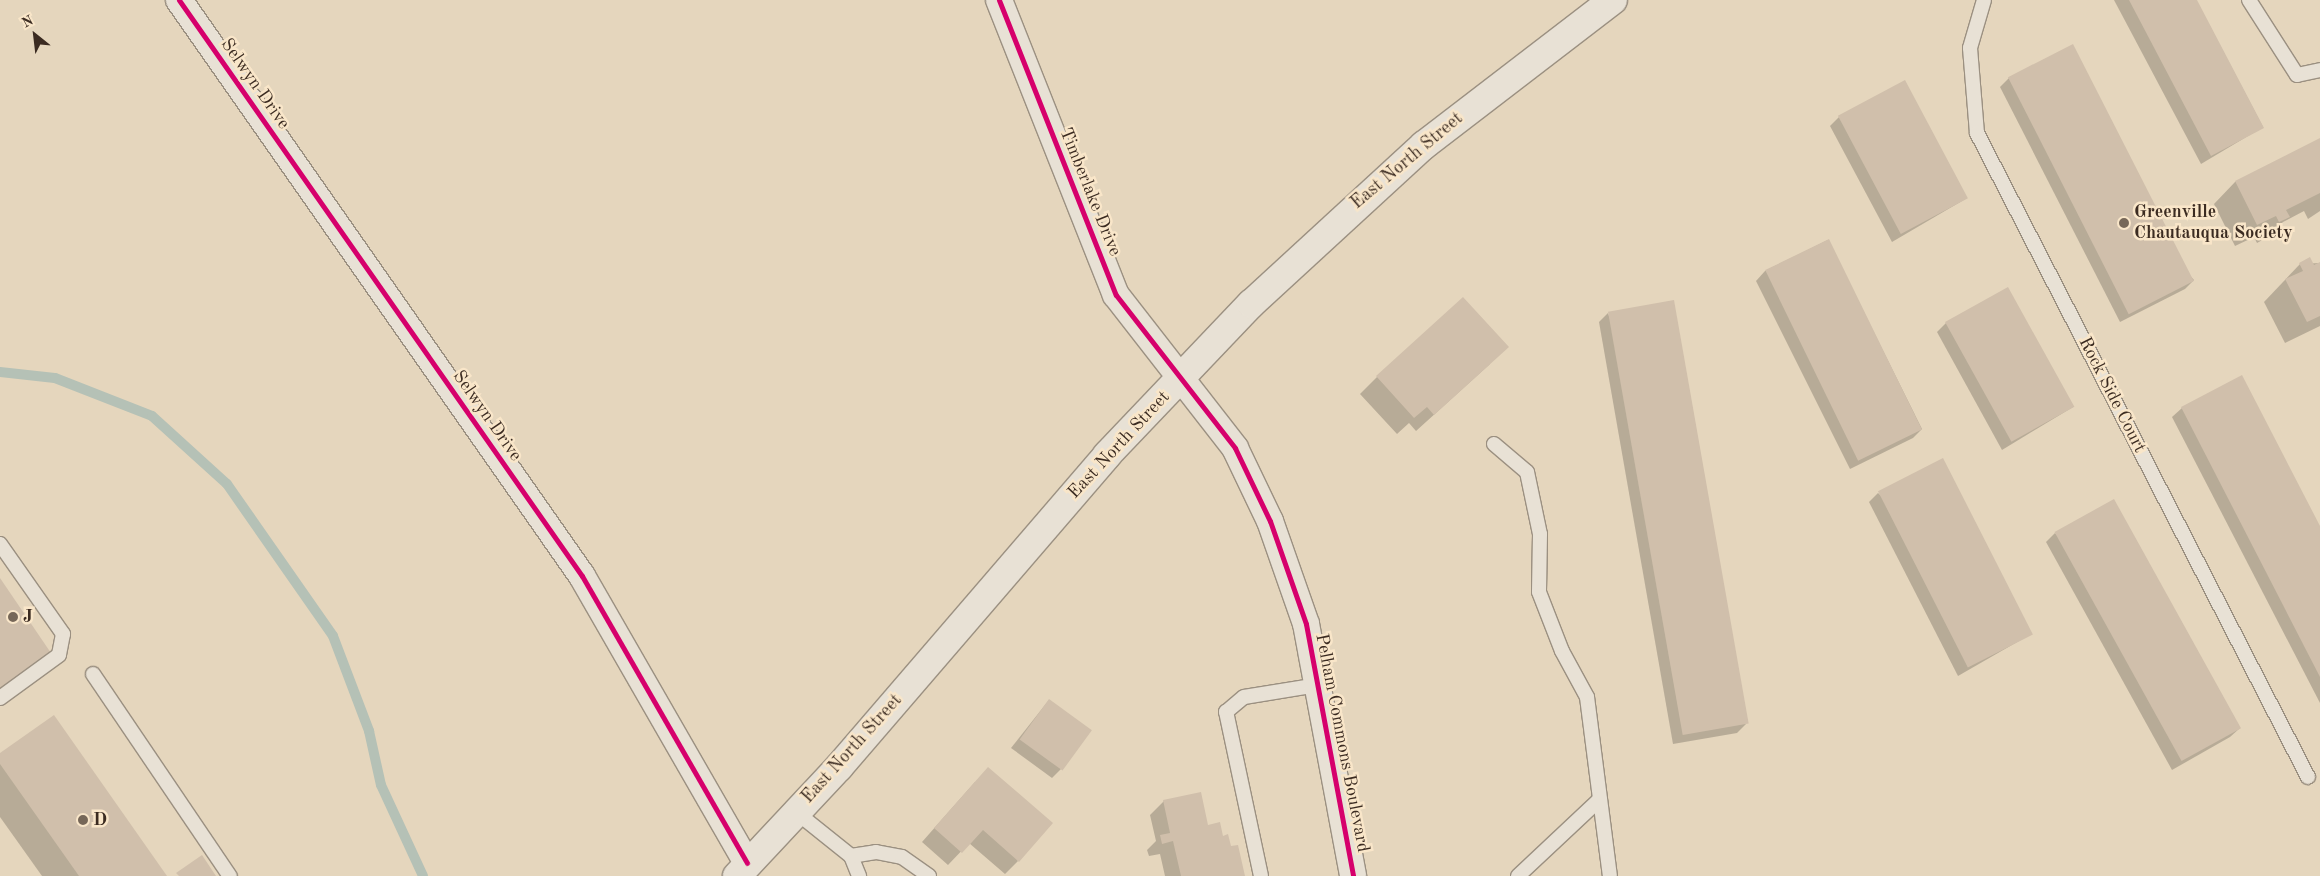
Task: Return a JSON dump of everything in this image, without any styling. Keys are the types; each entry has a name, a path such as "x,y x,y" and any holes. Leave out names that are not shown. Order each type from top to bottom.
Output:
{"main road":[{"name":"East North Street","path":"742,870 796,812 1107,455 1347,212 1524,64 1614,0"}],"street":[{"name":"Selwyn Drive","path":"179,0 582,576 742,870"},
{"name":"Timberlake Drive","path":"1000,0 1116,296 1181,378"},
{"name":"Pelham Commons Boulevard","path":"1181,378 1234,448 1270,522 1306,624 1353,876"}],"lane":[{"name":"Rock Side Court","path":"1984,0 1970,48 1977,133 2308,777"},
{"path":"2249,0 2297,75 2320,70"},
{"path":"1494,444 1526,472 1540,534 1539,592 1562,651 1587,698 1610,876"},
{"path":"0,544 64,634 60,655 0,698"},
{"path":"93,674 230,876"},
{"path":"1261,876 1226,712 1244,697 1317,686"},
{"path":"1518,876 1600,799"},
{"path":"796,812 852,856 858,876"},
{"path":"852,856 876,852 902,856 929,876"}],"building":[{"path":"2129,0 2197,0 2264,128 2211,156"},
{"path":"2073,44 2194,281 2129,314 2008,77"},
{"path":"1905,80 1968,198 1901,234 1838,116"},
{"path":"2320,138 2320,193 2286,210 2290,217 2279,222 2276,216 2257,225 2235,181"},
{"path":"1829,239 1922,430 1858,461 1765,270"},
{"path":"2310,257 2314,265 2320,262 2320,316 2307,322 2285,279 2303,271 2299,263"},
{"path":"2008,287 2074,407 2011,442 1945,322"},
{"path":"1463,297 1509,347 1434,415 1427,407 1414,418 1376,376"},
{"path":"1674,300 1749,723 1683,735 1608,312"},
{"path":"2242,375 2320,526 2320,677 2181,407"},
{"path":"1943,458 2033,634 1968,668 1878,491"},
{"path":"2114,499 2241,728 2182,761 2055,532"},
{"name":"J","path":"0,578 53,656 0,692"},
{"path":"1049,699 1092,730 1062,771 1020,739"},
{"name":"D","path":"54,715 167,876 79,876 0,764 0,753"},
{"path":"988,767 1053,823 1019,862 983,830 962,853 934,828"},
{"path":"1201,792 1208,825 1220,822 1223,836 1228,834 1231,846 1238,845 1245,876 1181,876 1173,841 1162,844 1160,835 1170,833 1163,800"},
{"path":"202,855 216,876 179,876 176,873"}],"waterway":[{"path":"0,372 55,378 152,416 227,484 333,636 369,731 381,785 423,876"}],"cycle path":[{"path":"179,0 582,576 747,863"},
{"path":"999,0 1116,295 1235,448 1270,521 1306,624 1353,876"}],"place":[{"name":"Greenville Chautauqua Society","path":"2124,223"},
{"name":"J","path":"13,617"},
{"name":"D","path":"83,820"}]}
